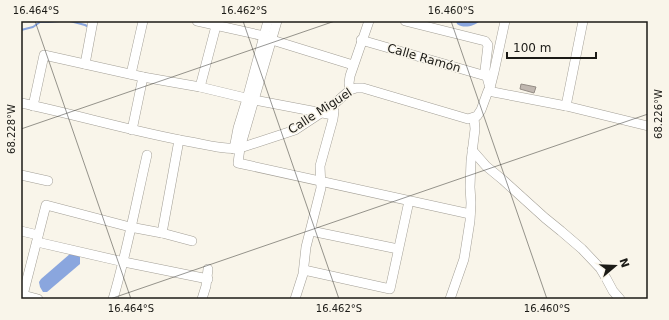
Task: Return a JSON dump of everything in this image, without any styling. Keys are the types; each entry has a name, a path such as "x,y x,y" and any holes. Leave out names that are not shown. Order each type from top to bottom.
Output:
{"street":[{"path":"84,64 93,21"},
{"path":"131,74 143,21"},
{"path":"197,21 268,38 353,65"},
{"path":"268,21 268,38"},
{"path":"277,21 268,38 250,100 238,128 238,163 470,214"},
{"path":"350,90 349,80 353,65 369,21"},
{"path":"405,21 485,41 488,45 485,70 489,90"},
{"path":"450,299 464,259 470,214 472,150 475,129 474,118 481,110 489,90 506,21"},
{"path":"566,106 583,21"},
{"path":"200,87 216,26"},
{"name":"Calle Ramón","path":"361,40 486,76"},
{"path":"32,106 44,55 143,77 200,87 250,100 333,115"},
{"path":"132,130 143,77"},
{"name":"Calle Miguel","path":"21,104 132,130 225,148 237,148 295,130 333,105 350,90 356,88 363,88 468,119 474,118"},
{"path":"489,90 648,124"},
{"path":"295,299 304,270 306,247 321,188 320,166 333,115 333,105"},
{"path":"162,233 180,140"},
{"path":"472,150 486,166 544,218 582,249 600,268 613,291 620,299"},
{"path":"113,299 124,262 130,227 147,156"},
{"path":"21,175 48,181"},
{"path":"304,270 390,289 409,201"},
{"path":"38,299 22,297 46,205 130,227 192,241"},
{"path":"21,231 37,239 124,262 208,279"},
{"path":"311,231 398,249"},
{"path":"202,299 208,279 208,269"}],"water":[{"path":"456,21 480,21 466,27 460,26"},
{"path":"71,253 80,255 80,264 47,292 43,292 39,282 41,279"}],"building":[{"path":"521,84 536,87 534,93 520,89"}],"waterway":[{"path":"21,30 33,27 40,22 60,21"},
{"path":"70,21 89,27"}]}
